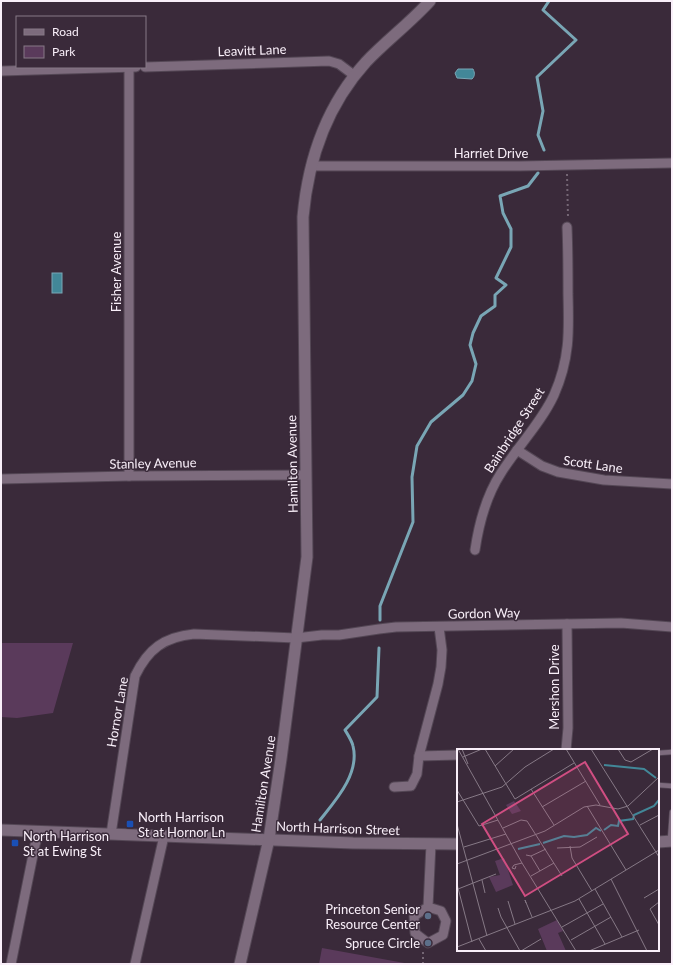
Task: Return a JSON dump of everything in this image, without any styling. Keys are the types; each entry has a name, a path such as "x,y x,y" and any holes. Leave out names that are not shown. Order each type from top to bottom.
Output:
{"street":[{"name":"Hamilton Avenue","path":"240,964 269,839 281,759 307,557 303,217 305,191 311,166 325,125 339,98 367,62 430,1"},
{"name":"Leavitt Lane","path":"146,67 329,61 339,64 355,76"},
{"path":"1,71 97,68"},
{"name":"Fisher Avenue","path":"129,68 129,476"},
{"name":"Harriet Drive","path":"311,166 520,166 672,163"},
{"name":"Bainbridge Street","path":"475,550 483,509 491,489 500,473 544,413 561,378 569,338 568,222"},
{"name":"Scott Lane","path":"517,450 542,466 558,472 604,480 672,484"},
{"name":"Stanley Avenue","path":"1,479 129,476 306,475"},
{"name":"Gordon Way","path":"296,638 339,635 379,629 439,627 621,623 672,627"},
{"name":"Mershon Drive","path":"566,749 568,728 567,624"},
{"path":"394,787 411,786 417,774 419,756 441,667 442,650 439,627"},
{"name":"Hornor Lane","path":"111,834 135,676 148,654 157,646 168,640 194,634 296,638"},
{"path":"419,756 457,755"},
{"name":"North Harrison Street","path":"1,830 353,843 457,844"},
{"path":"11,964 39,832"},
{"path":"135,964 164,836"},
{"path":"659,842 671,841"},
{"path":"428,907 431,844"}],"lane":[{"path":"659,753 672,752"},
{"path":"659,785 672,786"},
{"path":"671,841 672,812"}],"path":[{"path":"567,172 568,222"}],"green space":[{"path":"1,643 73,643 53,713 17,718 1,717"},
{"path":"322,948 410,964 319,964"}],"water":[{"path":"458,69 473,69 474,77 472,79 457,78 455,73"},
{"path":"52,273 62,273 62,293 52,293"}],"waterway":[{"path":"544,150 538,135 543,111 537,77 576,40 543,10 549,1"},
{"path":"380,620 380,606 413,522 412,477 417,446 431,422 463,395 472,381 476,364 470,345 473,333 481,316 495,306 495,295 506,285 496,278 511,247 511,229 503,213 500,196 528,186 538,173"},
{"path":"320,820 339,796 350,777 353,767 353,746 345,730 377,697 379,648"}],"place":[{"name":"North Harrison St at Hornor Ln","path":"130,824"},
{"name":"North Harrison St at Ewing St","path":"15,843"},
{"name":"Princeton Senior Resource Center","path":"428,916"},
{"name":"Spruce Circle","path":"428,943"}]}
